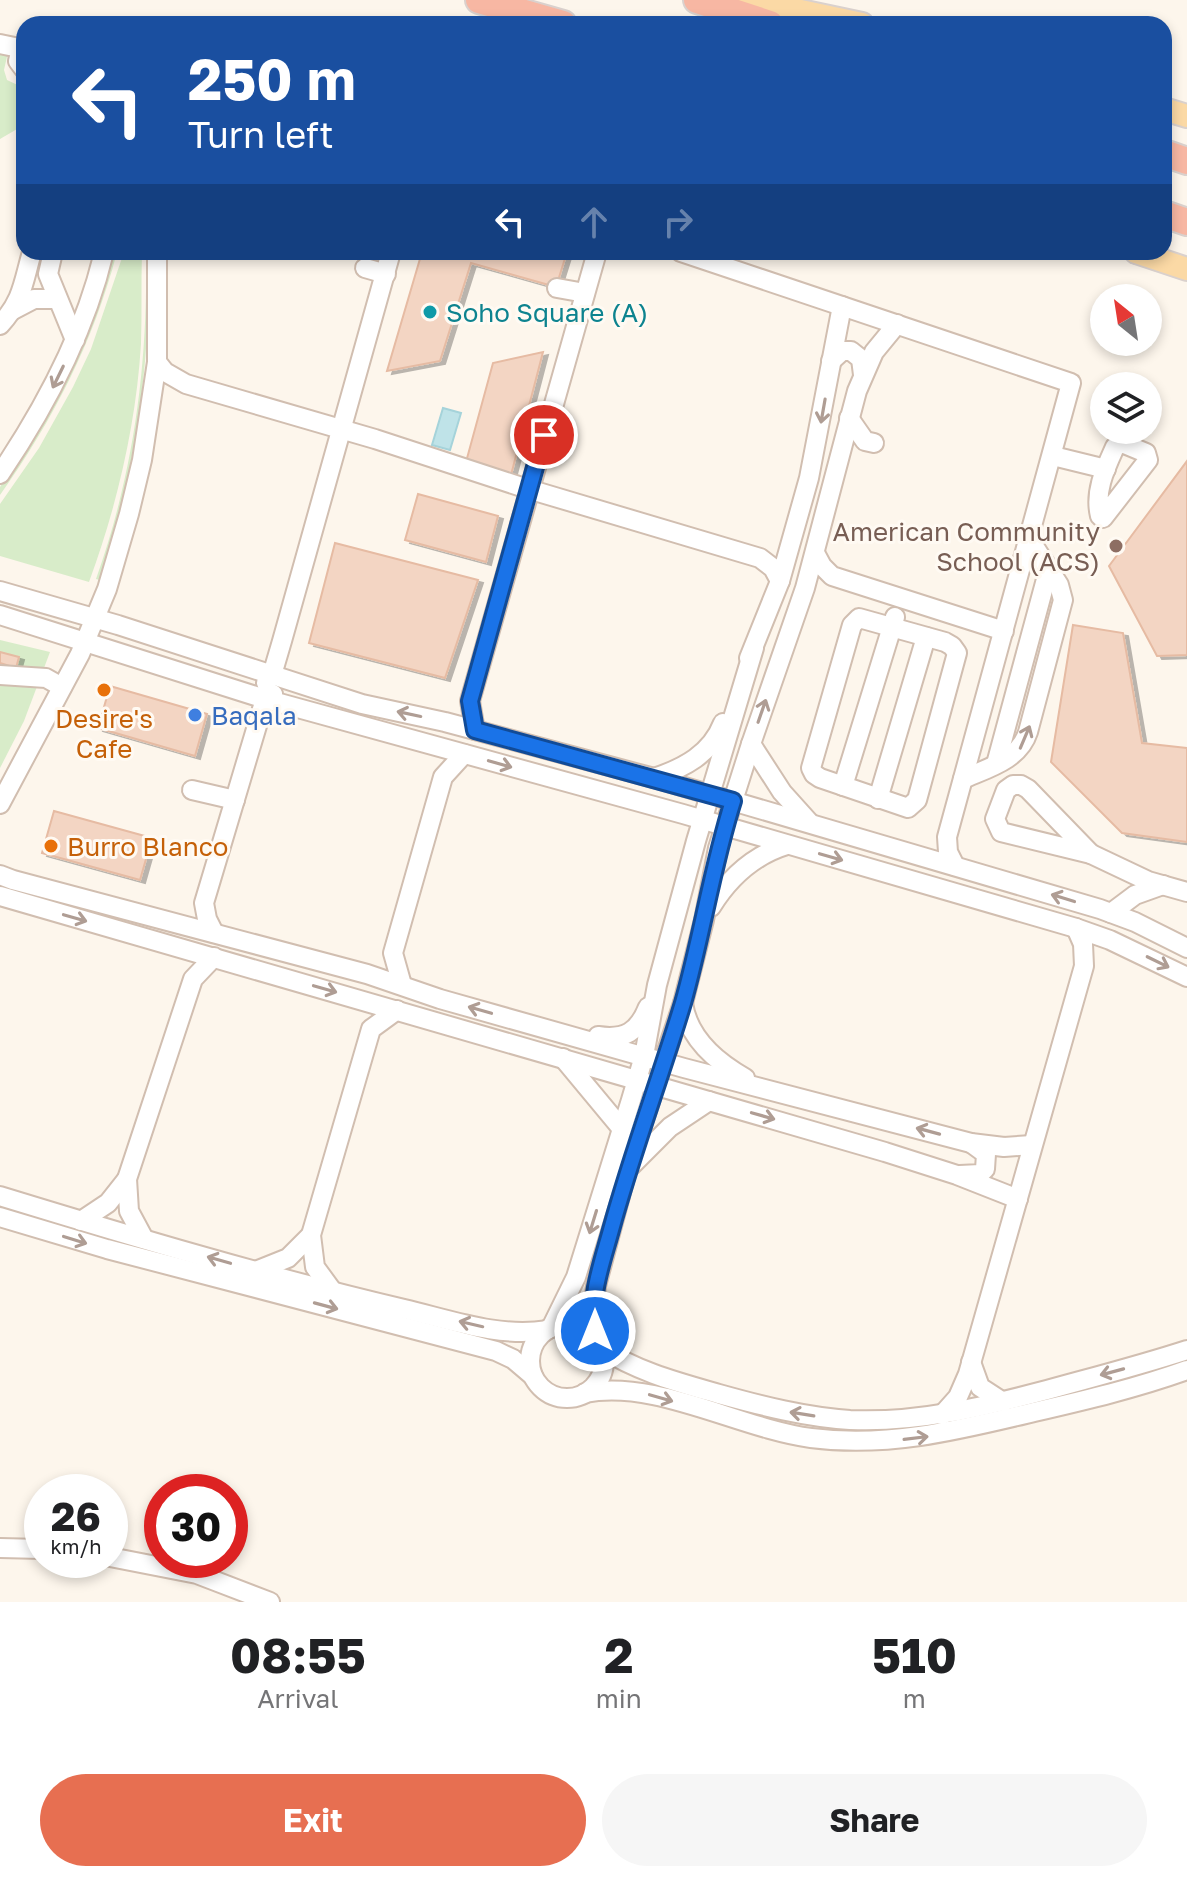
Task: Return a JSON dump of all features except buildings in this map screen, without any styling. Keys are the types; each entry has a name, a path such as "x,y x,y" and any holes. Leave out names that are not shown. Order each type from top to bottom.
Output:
{"highway":[{"path":"479,0 535,16"},
{"path":"707,3 746,16"}],"main road":[{"path":"707,3 796,10 824,16"},
{"path":"1160,260 1187,269"}],"street":[{"path":"0,325 23,292 30,260 48,274"},
{"path":"51,260 48,274 75,340"},
{"path":"0,474 40,410 75,340 91,300 102,260"},
{"path":"0,804 85,641 107,589 129,514 142,460 157,362 157,260"},
{"path":"144,662 169,659 255,685 266,683 272,675 389,260"},
{"path":"475,730 470,701 595,260"},
{"path":"705,260 1071,383 947,837 948,852 955,866"},
{"path":"365,268 386,274"},
{"path":"557,288 585,293"},
{"path":"13,310 34,299 56,299"},
{"path":"654,778 684,766 709,747 719,733 754,648 780,581 815,452 842,306"},
{"path":"0,1217 107,1249 496,1351 513,1359 544,1390 559,1397 577,1397 598,1381 601,1374 599,1344 593,1321 594,1299 627,1170 683,1003 725,828 805,588 849,418 863,375 877,347 897,324"},
{"path":"831,361 842,351 851,351 861,359 863,375"},
{"path":"157,362 165,372 186,384 343,429 528,489 760,558 773,568 780,581"},
{"path":"152,397 171,385 186,384"},
{"path":"840,453 869,442 849,418"},
{"path":"1053,456 1106,469"},
{"path":"963,779 996,764 1049,568 1030,540"},
{"path":"760,558 776,554 791,545"},
{"path":"815,553 832,576 1004,631"},
{"path":"805,588 832,576"},
{"path":"0,591 95,618 362,704 445,722 654,778 955,866 1111,913 1187,948"},
{"path":"843,786 900,599"},
{"path":"0,615 265,699 1076,928 1110,940 1187,977"},
{"path":"862,618 926,637 952,646 958,657 915,804 908,808 817,776 811,764 852,625 862,618"},
{"path":"878,799 926,637"},
{"path":"533,1376 531,1350 549,1329 576,1277 622,1129 644,1056 657,985 702,820 754,648"},
{"path":"0,675 46,678 62,687"},
{"path":"214,933 204,903 265,699 285,690 362,704"},
{"path":"445,722 470,701"},
{"path":"751,744 782,792 811,824"},
{"path":"402,985 393,953 443,777 441,760 433,745"},
{"path":"443,777 464,754"},
{"path":"1091,854 1025,787 1013,785 1006,790 995,819 1001,832 1091,854 1118,868 1187,892"},
{"path":"192,790 235,800"},
{"path":"922,858 936,850 947,837"},
{"path":"704,920 718,895 738,873 766,852 787,845"},
{"path":"1118,868 1129,880 1135,895"},
{"path":"0,875 367,974 440,999 663,1062 971,1143 1004,1147 1032,1145"},
{"path":"1111,913 1135,895 1163,885"},
{"path":"0,896 656,1084 957,1175 1018,1199"},
{"path":"178,923 204,903"},
{"path":"942,1415 958,1397 971,1362 1084,966 1083,944 1076,928"},
{"path":"1084,966 1110,940"},
{"path":"177,947 193,979"},
{"path":"367,974 393,953"},
{"path":"81,1221 108,1203 127,1179 193,979 214,957"},
{"path":"555,1032 613,1038 630,1033 643,1020 657,985"},
{"path":"357,999 371,1029"},
{"path":"683,1003 688,1023 712,1055 739,1074 769,1089"},
{"path":"334,1293 315,1267 311,1235 371,1029 397,1010"},
{"path":"563,1058 622,1129"},
{"path":"627,1170 670,1127 709,1101"},
{"path":"957,1175 980,1174 985,1169 988,1162 986,1154 971,1143"},
{"path":"127,1179 129,1211 144,1239"},
{"path":"0,1196 334,1293 503,1332 533,1332 576,1325 629,1365 658,1377 782,1411 851,1420 942,1415 1003,1402 1187,1350"},
{"path":"257,1271 288,1258 311,1235"},
{"path":"971,1362 980,1387 1003,1402"},
{"path":"585,1393 611,1389 637,1391 786,1433 830,1440 881,1441 968,1428 1121,1391 1187,1370"},
{"path":"0,1548 24,1549"},
{"path":"128,1561 197,1574 270,1602"}],"green space":[{"path":"0,51 8,52 4,70 7,80 16,84 16,130 0,139"},
{"path":"111,260 115,260 96,317 70,379 0,495 0,487 36,432 67,375 94,315"},
{"path":"121,260 142,260 141,344 135,405 124,465 89,582 0,556 0,504 39,448 91,349"},
{"path":"146,260 149,260 147,337 132,458 100,580 96,579 120,499 136,418"},
{"path":"0,640 50,652 24,721 0,768"}],"water":[{"path":"443,408 461,413 450,450 432,445"}],"place":[{"name":"Soho Square (A)","path":"430,312"},
{"name":"American Community School (ACS)","path":"1116,546"},
{"name":"Desire's Cafe","path":"104,690"},
{"name":"Baqala","path":"195,715"},
{"name":"Burro Blanco","path":"51,846"}],"route":[{"path":"544,435 470,701 475,730 733,801 718,848 683,1003 627,1170 596,1286 593,1312 595,1331"}]}
